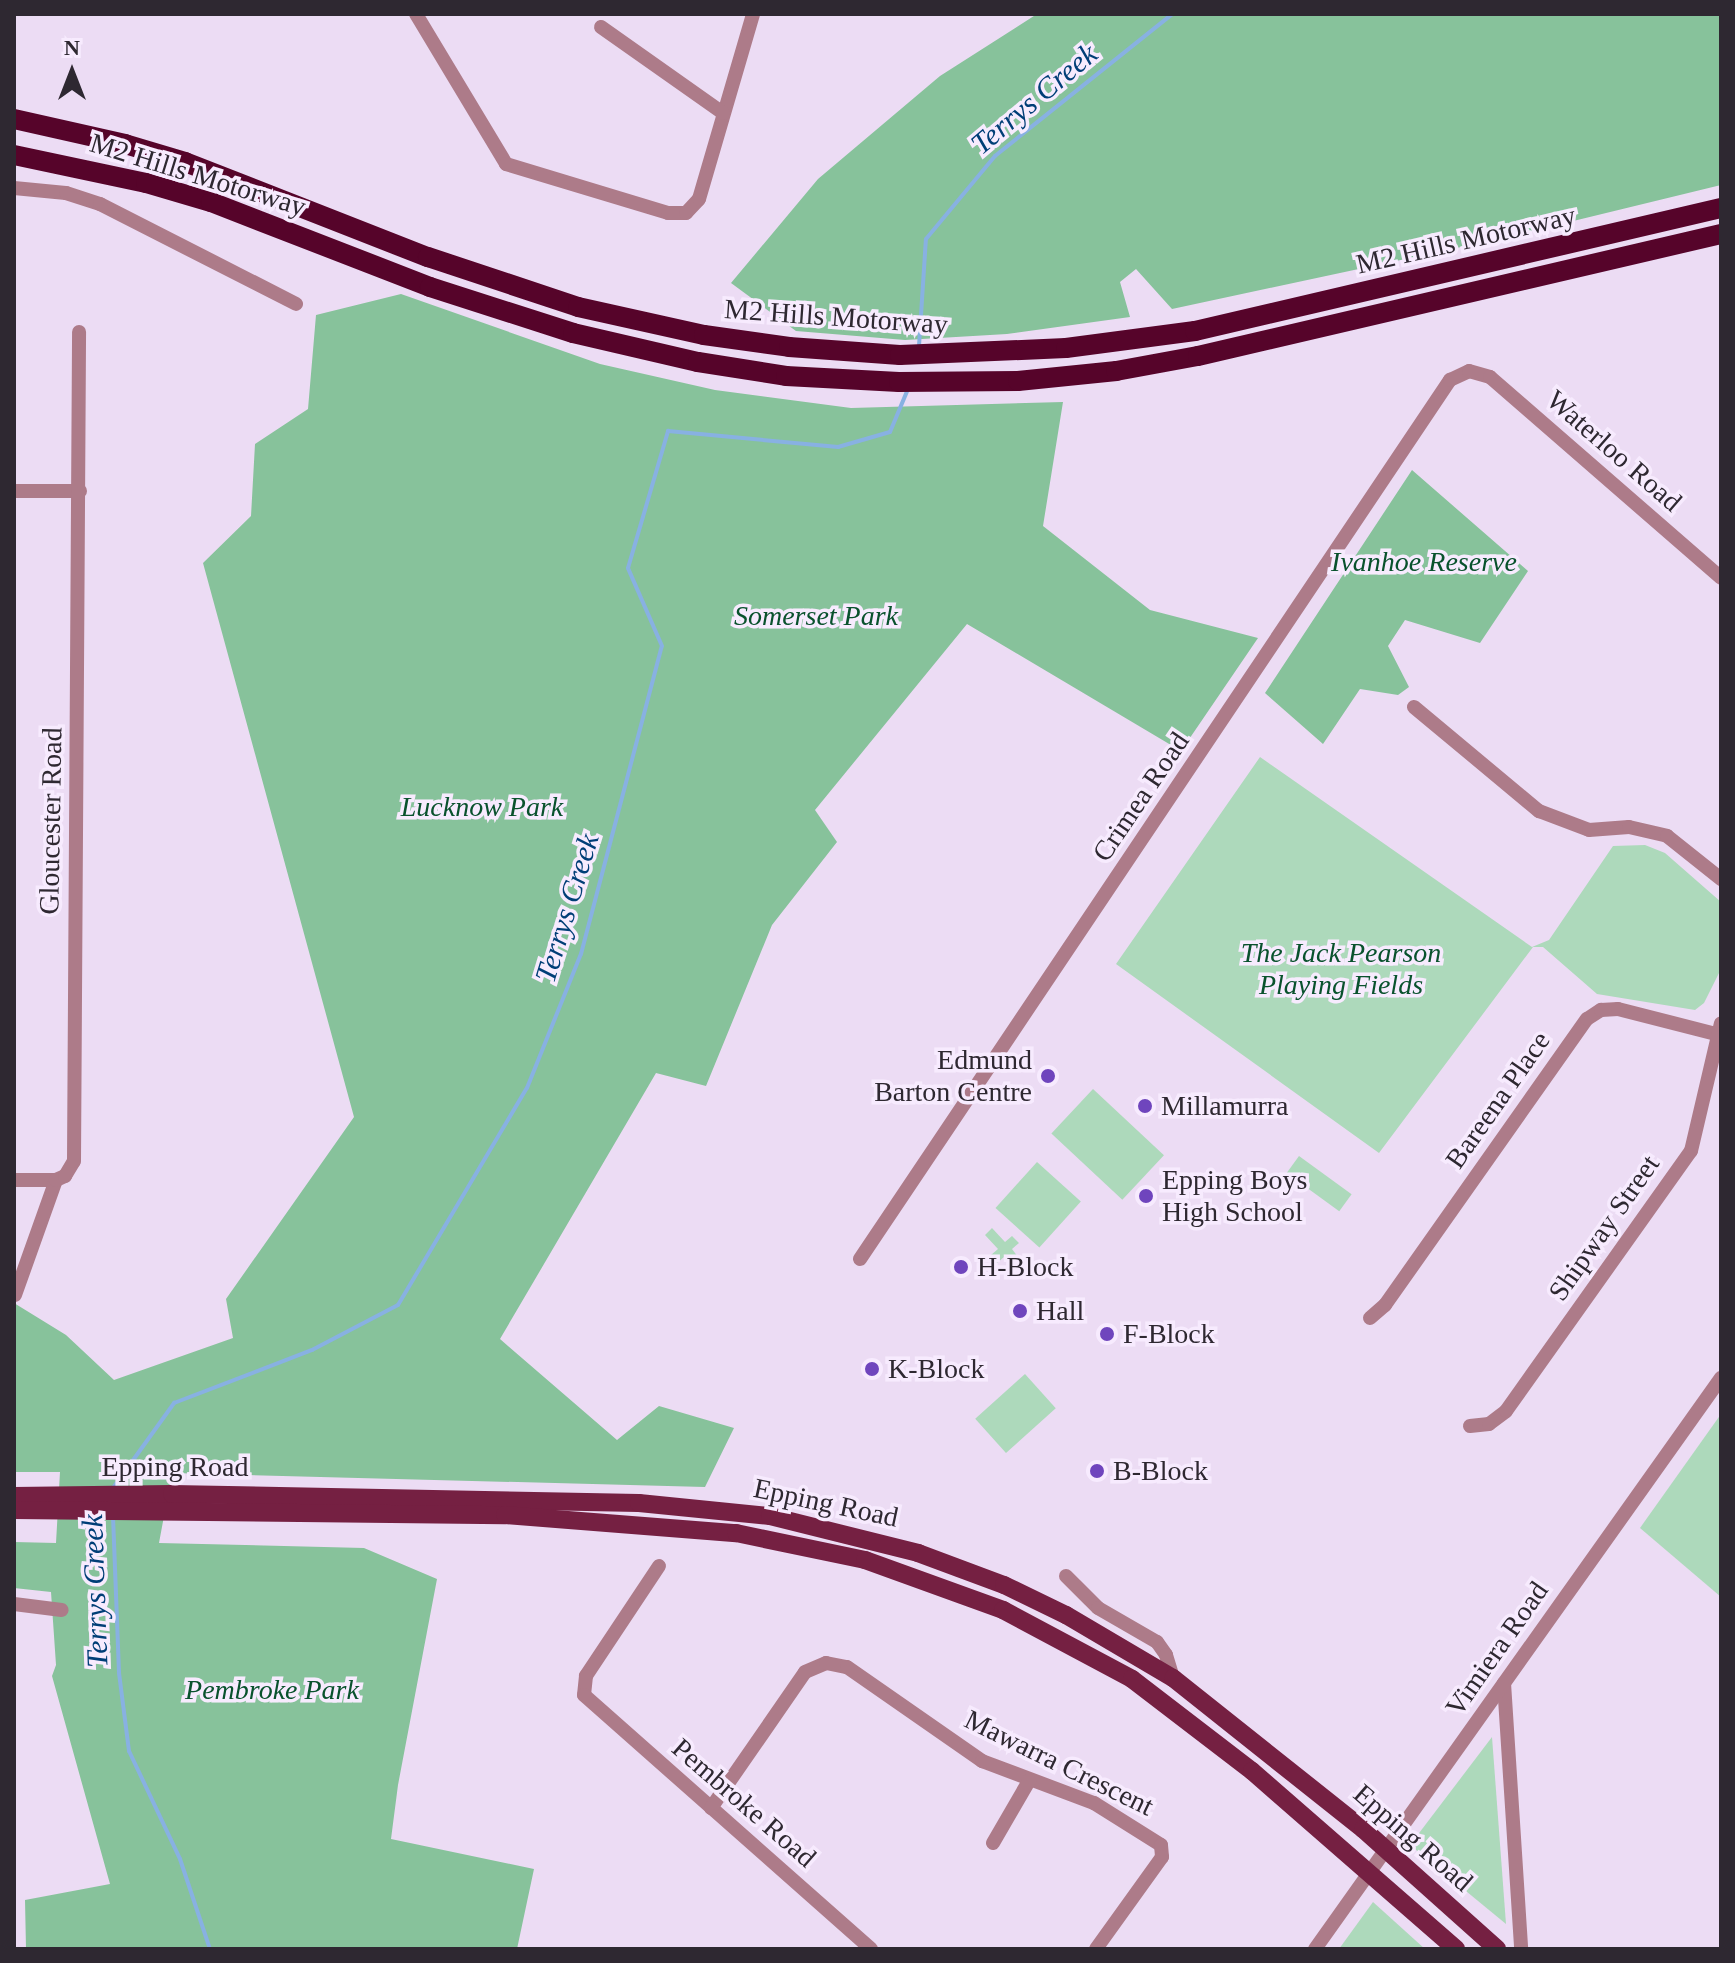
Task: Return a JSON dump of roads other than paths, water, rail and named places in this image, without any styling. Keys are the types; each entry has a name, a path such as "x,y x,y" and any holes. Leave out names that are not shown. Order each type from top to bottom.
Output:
{"highway":[{"name":"M2 Hills Motorway","path":"14,119 63,128 185,162 512,287 704,335 789,347 900,355 1016,352 1195,331 1721,208"},
{"name":"M2 Hills Motorway","path":"14,155 132,179 211,202 505,313 698,362 814,377 899,382 1018,381 1116,371 1198,356 1721,234"}],"main road":[{"name":"Epping Road","path":"14,1496 48,1503"},
{"name":"Epping Road","path":"172,1502 505,1515 684,1527 791,1542 900,1571 1003,1610 1132,1679 1252,1771 1456,1949"},
{"name":"Epping Road","path":"14,1510 48,1503 639,1503 770,1516 905,1549 1004,1585 1066,1615 1173,1678 1247,1734 1385,1849 1497,1949"}],"street":[{"path":"416,14 506,164 668,213 686,213 699,199 753,14"},
{"path":"601,27 723,113"},
{"path":"14,188 66,193 100,204 296,304"},
{"name":"Gloucester Road","path":"15,1295 56,1180 65,1176 74,1161 79,332"},
{"name":"Waterloo Road","path":"1469,371 1490,377 1721,578"},
{"name":"Crimea Road","path":"860,1259 1288,626 1392,464 1450,380 1469,371"},
{"path":"14,491 80,491"},
{"path":"1414,707 1539,811 1589,830 1629,827 1667,836 1721,879"},
{"name":"Bareena Place","path":"1370,1318 1385,1305 1587,1019 1601,1010 1618,1009 1719,1028"},
{"name":"Shipway Street","path":"1470,1426 1489,1424 1506,1411 1691,1151 1719,1028"},
{"path":"14,1180 56,1180"},
{"name":"Vimiera Road","path":"1315,1949 1721,1378"},
{"name":"Pembroke Road","path":"659,1566 586,1676 584,1695 871,1949"},
{"path":"1066,1576 1098,1608 1157,1642 1166,1655 1173,1678"},
{"path":"14,1604 62,1610"},
{"name":"Mawarra Crescent","path":"711,1808 797,1680 805,1672 826,1663 847,1667 968,1753 1029,1781 1094,1803 1156,1840 1163,1850 1157,1864 1096,1949"},
{"path":"1504,1683 1521,1949"},
{"path":"993,1843 1029,1781"}],"waterway":[{"name":"Terrys Creek","path":"919,346 926,239 995,156 1172,14"},
{"name":"Terrys Creek","path":"113,1488 174,1403 312,1350 398,1305 527,1088 581,954 662,646 628,568 668,431 838,447 890,432 908,389"},
{"name":"Terrys Creek","path":"113,1516 119,1673 129,1751 180,1859 210,1949"}],"place":[{"name":"Edmund Barton Centre","path":"1048,1076"},
{"name":"Millamurra","path":"1145,1106"},
{"name":"Epping Boys High School","path":"1146,1196"},
{"name":"H-Block","path":"961,1267"},
{"name":"Hall","path":"1020,1311"},
{"name":"F-Block","path":"1107,1334"},
{"name":"K-Block","path":"872,1369"},
{"name":"B-Block","path":"1097,1471"}],"park label":[{"name":"Ivanhoe Reserve","path":"1424,562"},
{"name":"Somerset Park","path":"816,616"},
{"name":"Lucknow Park","path":"482,807"},
{"name":"The Jack Pearson Playing Fields","path":"1341,969"},
{"name":"Pembroke Park","path":"272,1690"}]}
